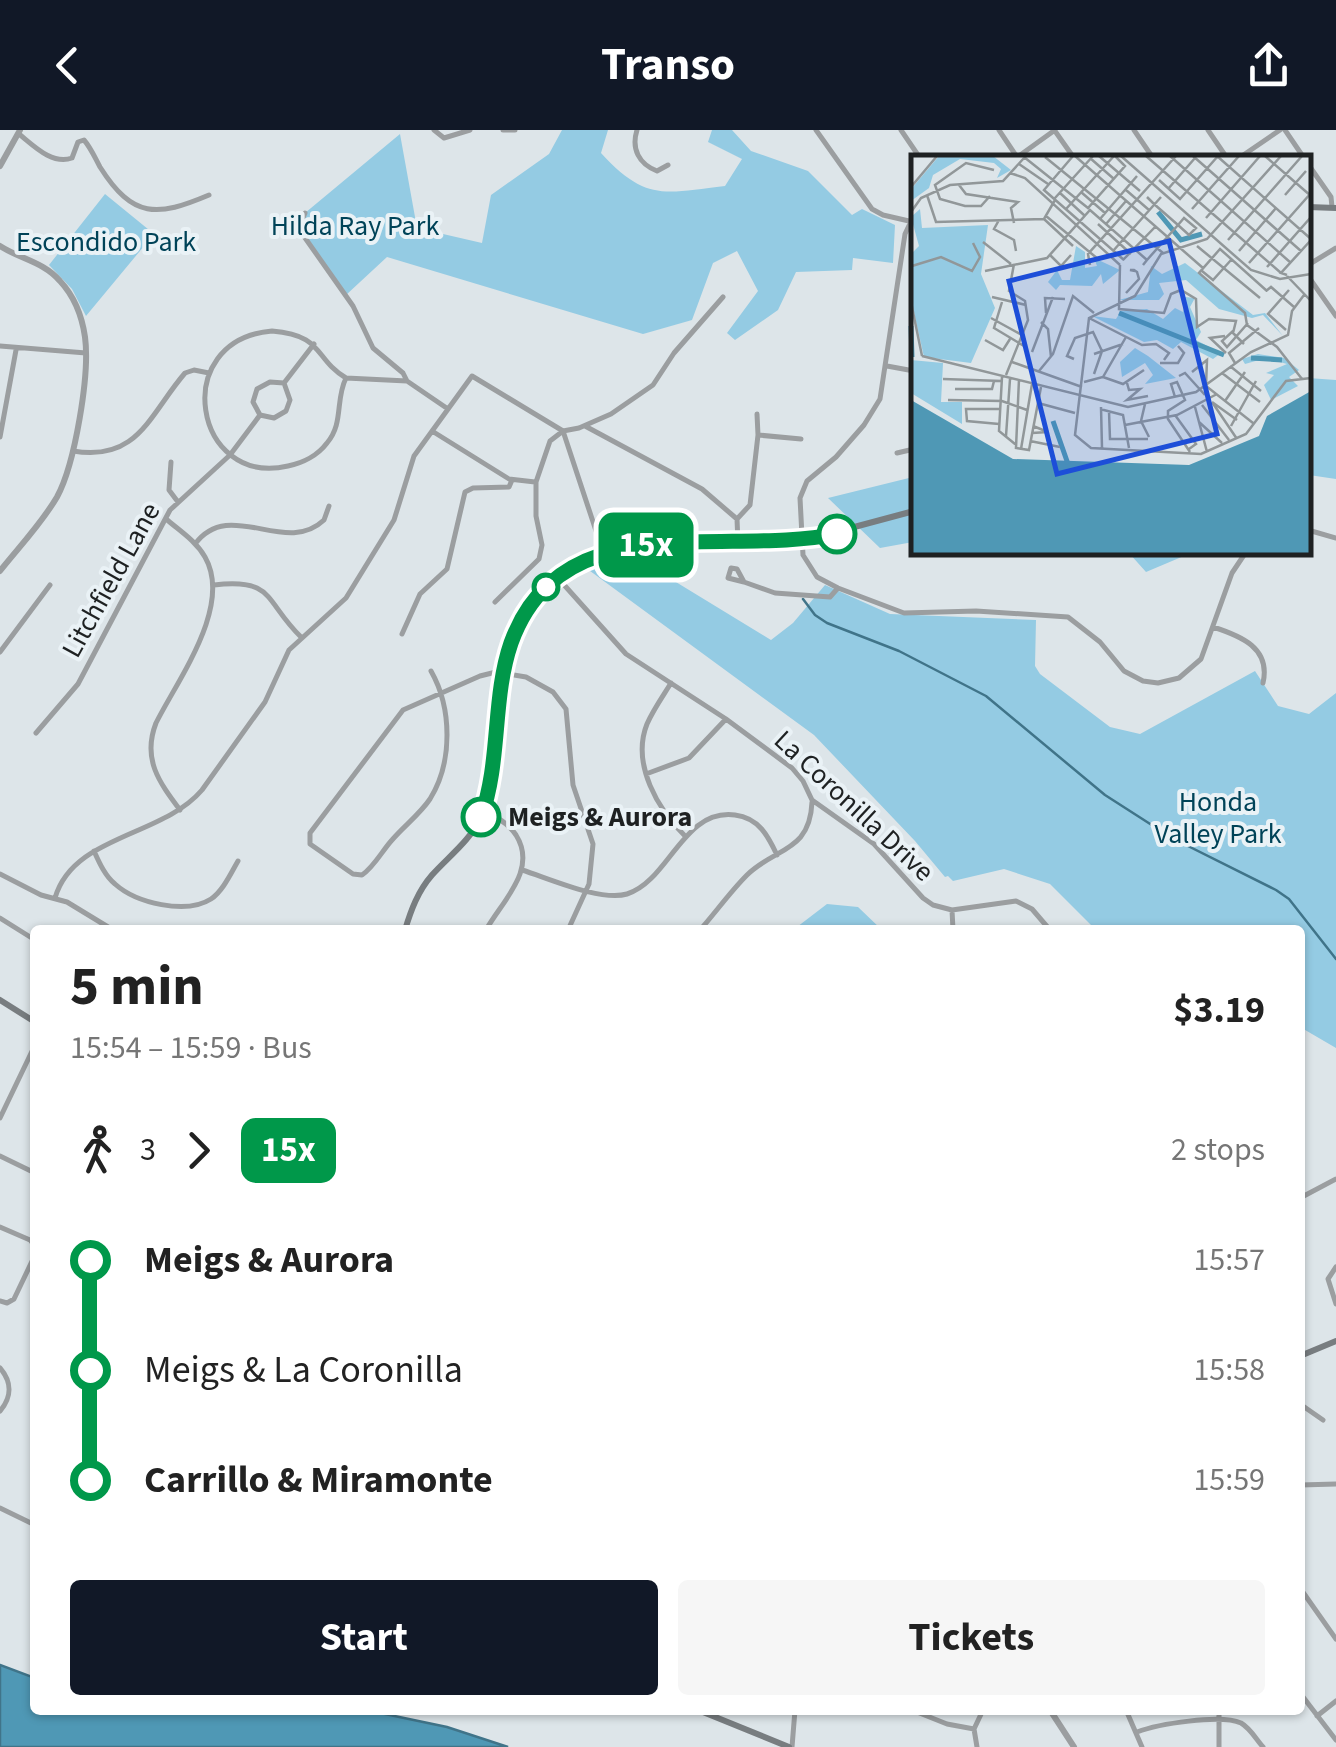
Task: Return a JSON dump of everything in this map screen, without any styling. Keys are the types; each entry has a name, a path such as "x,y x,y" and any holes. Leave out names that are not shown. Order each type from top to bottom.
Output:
{"main road":[{"path":"407,925 424,885 468,838 483,812 512,641 522,620 557,577 602,552 643,545 802,541 911,512"},
{"path":"0,1000 30,1019"},
{"path":"1305,1354 1336,1340"},
{"path":"711,1715 791,1747"}],"street":[{"path":"434,130 444,138 470,130"},
{"path":"502,130 516,130"},
{"path":"636,130 634,146 643,162 657,171 668,165"},
{"path":"830,130 818,133 872,209 883,216 911,218 882,392 867,421 803,489 802,541 812,571 838,588 904,612 976,611 1068,617 1100,642 1124,672 1150,682 1172,680 1191,670 1206,649 1232,573 1244,555"},
{"path":"900,130 918,155"},
{"path":"999,130 1015,155"},
{"path":"1019,155 1055,130 1072,155"},
{"path":"1134,130 1151,155"},
{"path":"1208,130 1225,155"},
{"path":"1244,155 1282,130 1302,155"},
{"path":"0,166 20,132 48,155 64,161 72,158 78,142 84,140 124,196 144,208 180,208 209,194"},
{"path":"1311,168 1334,207"},
{"path":"305,212 300,225 304,238 353,306 373,348 404,373 407,381"},
{"path":"0,246 50,271 66,289 78,309 86,352 72,451 57,496 0,571"},
{"path":"1311,263 1336,248"},
{"path":"1311,280 1336,316"},
{"path":"495,602 536,563 542,545 536,516 536,482 550,441 563,431 611,414 653,386 674,353 722,297"},
{"path":"346,378 336,430 317,454 291,466 271,468 230,455 214,437 206,417 204,392 209,372 222,353 254,334 283,332 314,344 346,378 407,381 448,409"},
{"path":"284,382 314,344"},
{"path":"0,346 86,352"},
{"path":"0,438 16,350"},
{"path":"887,366 911,370"},
{"path":"72,451 96,454 126,446 138,436 185,372 209,372"},
{"path":"55,898 66,876 94,852 180,810 202,790 256,715 286,654 342,603 382,542 398,510 414,456 472,376 563,431 602,552"},
{"path":"270,382 284,382 290,400 286,411 274,418 260,415 254,402 258,388 270,382"},
{"path":"738,544 737,519 750,505 757,414"},
{"name":"Litchfield Lane","path":"36,733 78,684 165,519 230,455 260,415"},
{"path":"585,426 702,489 737,519"},
{"path":"432,431 512,480 536,482"},
{"path":"758,436 801,439"},
{"path":"898,453 911,449"},
{"path":"170,462 169,490 178,502"},
{"path":"402,634 420,594 440,578 450,562 465,492 473,488 509,487 512,480"},
{"path":"195,544 211,529 225,525 284,535 304,533 324,520 328,506"},
{"path":"165,519 195,544 208,563 214,585 209,618 150,742 156,775 180,810"},
{"path":"1311,531 1336,538"},
{"name":"La Coronilla Drive","path":"557,577 626,654 726,719 797,773 812,800 874,844 933,906 952,910 1016,901 1032,909 1046,925"},
{"path":"214,585 241,582 261,589 302,637"},
{"path":"744,582 775,593 804,592 824,597 830,597 838,588"},
{"path":"0,652 50,586"},
{"path":"1213,627 1240,637 1258,651 1264,665 1262,683"},
{"path":"431,671 442,692 448,724 436,788 426,804 367,872 354,874 312,847 310,834 398,716 411,705 442,692 480,676 526,677 548,688 566,709 570,723 570,771 593,844 588,890 570,925"},
{"path":"671,683 645,730 642,754 646,774 669,820 686,837"},
{"path":"646,774 690,758 726,719"},
{"path":"704,925 747,875 802,837 809,824 812,800"},
{"path":"483,812 515,833 522,849 522,870 514,890 490,925"},
{"path":"522,870 619,896 638,889 686,837 715,816 740,815 762,828 777,855"},
{"path":"94,852 116,885 144,900 171,905 210,900 238,861"},
{"path":"0,874 34,892 67,902 105,925"},
{"path":"952,910 953,925"},
{"path":"0,918 30,937"},
{"path":"0,1118 30,1055"},
{"path":"0,1156 30,1171"},
{"path":"1305,1195 1336,1179"},
{"path":"0,1227 30,1243"},
{"path":"0,1302 14,1298 30,1265"},
{"path":"1328,1276 1336,1267"},
{"path":"1318,1274 1328,1276"},
{"path":"1328,1276 1336,1304"},
{"path":"0,1368 10,1388 0,1411"},
{"path":"1305,1407 1323,1420"},
{"path":"1305,1486 1336,1484"},
{"path":"0,1508 30,1523"},
{"path":"1305,1595 1336,1638"},
{"path":"1305,1700 1336,1740"},
{"path":"1318,1716 1336,1701"},
{"path":"791,1747 794,1715"},
{"path":"924,1715 974,1729"},
{"path":"977,1747 974,1729 981,1715"},
{"path":"1053,1715 1074,1747"},
{"path":"1128,1715 1142,1747"},
{"path":"1219,1715 1219,1747"},
{"path":"1137,1732 1171,1723 1219,1721 1245,1726 1262,1747"}],"green space":[{"name":"Hilda Ray Park","path":"562,130 608,130 601,153 617,169 644,187 671,192 725,186 742,159 708,142 712,130 732,130 751,151 808,171 852,215 862,209 895,225 893,263 853,258 852,270 796,272 778,310 735,340 727,333 758,291 737,251 713,263 692,320 643,334 387,257 346,295 301,228 305,213 400,134 417,228 482,243 491,195 549,154"},
{"name":"Escondido Park","path":"105,194 154,234 86,316 72,289 49,265"},
{"path":"1311,378 1336,380 1336,479 1311,475"},
{"path":"911,477 911,542 880,548 828,498"},
{"name":"Honda Valley Park","path":"630,554 771,640 793,623 825,585 890,614 1036,620 1035,666 1040,674 1110,727 1140,734 1255,671 1278,706 1309,714 1336,693 1336,1048 1305,1030 1305,925 1091,925 1050,884 1004,869 953,881 945,877 814,735 586,568 604,559"},
{"path":"1131,555 1186,555 1146,572"},
{"path":"827,904 858,907 877,925 800,925"}],"shaded area":[{"path":"0,1665 30,1676 30,1715 390,1715 447,1727 508,1747 0,1747"}],"waterway":[{"path":"803,599 827,623 899,651 986,696 1105,795 1172,838 1276,890 1289,899 1336,959"}],"bus line":[{"name":"15x","path":"481,817 512,641 533,603 557,577 590,557 615,548 802,541 837,534"}],"place":[{"name":"Meigs & Aurora","path":"481,817"}]}
